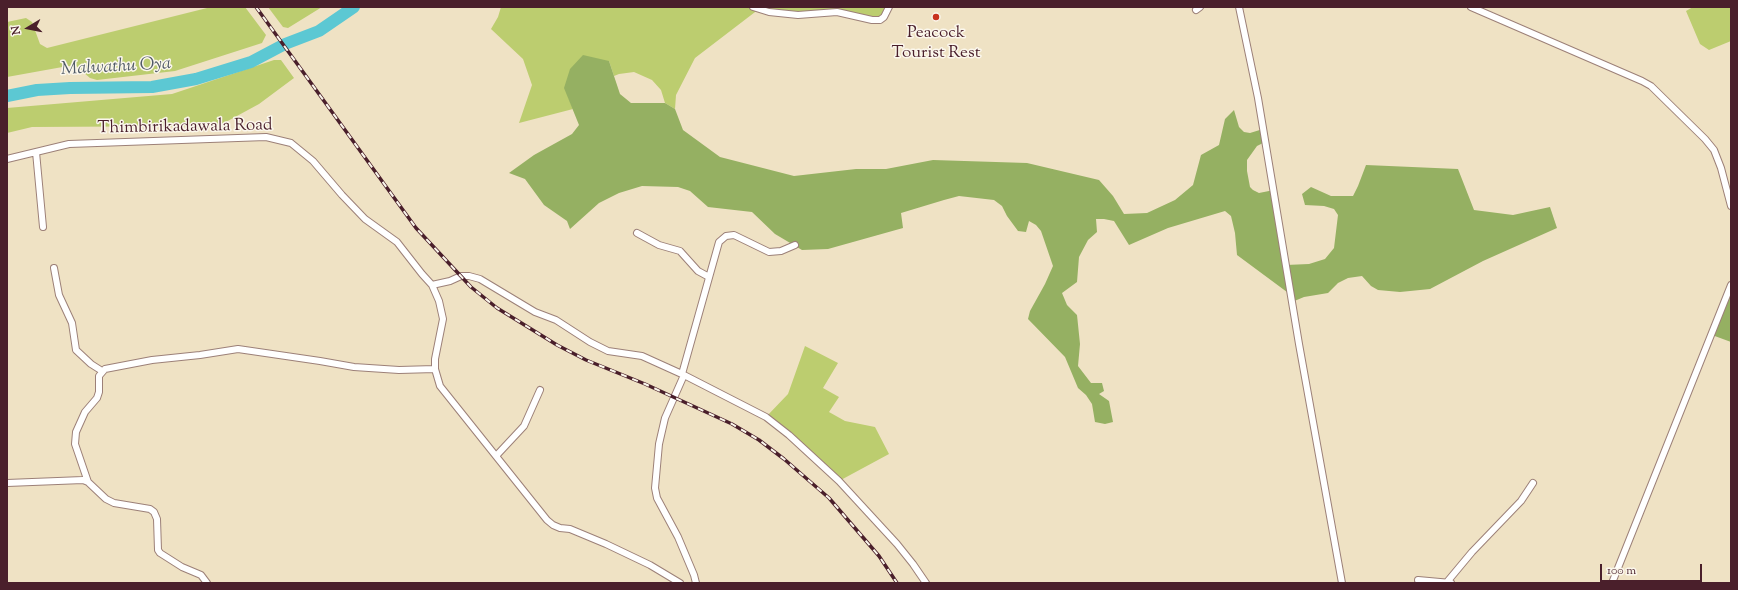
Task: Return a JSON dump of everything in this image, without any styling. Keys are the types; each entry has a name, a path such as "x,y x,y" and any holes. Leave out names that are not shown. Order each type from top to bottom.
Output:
{"street":[{"path":"753,7 769,12 798,15 837,12 872,20 880,20 884,17 889,7"},
{"path":"1239,7 1258,98 1299,344 1342,583"},
{"path":"1471,7 1651,86 1714,150 1721,168 1731,206"},
{"name":"Thimbirikadawala Road","path":"7,159 69,144 266,137 291,143 313,160 342,196 365,219 398,242 432,285 439,301 443,319 435,359 435,369 440,386 547,520 560,528 570,529 606,544 650,565 680,583"},
{"path":"36,152 43,227"},
{"path":"636,233 659,245 680,251 698,271 710,277"},
{"path":"696,583 694,574 678,536 657,498 655,488 660,444 665,418 683,375 719,242 726,236 734,235 769,252 781,251 794,245"},
{"path":"54,268 59,295 72,323 76,350 102,372"},
{"path":"432,285 450,281 461,276 469,276 480,279 535,312 556,320 590,342 608,350 642,356 766,417 791,437 839,481 913,564 926,583"},
{"path":"1612,583 1731,285"},
{"path":"207,583 201,575 182,567 160,553 158,550 157,519 154,512 150,509 110,501 99,494 88,482 75,444 80,420 98,398 100,392 99,376 105,369 152,360 238,349 320,360 354,367 399,370 435,369"},
{"path":"496,456 524,426 540,390"},
{"path":"7,483 76,480 88,482"},
{"path":"1418,580 1449,583 1472,552 1521,501 1533,483"}],"green space":[{"path":"211,7 245,7 266,35 262,43 175,71 97,80 90,78 76,66 68,66 7,77 7,22 26,18 32,22 40,44 47,48"},
{"path":"268,7 322,7 288,28 283,27"},
{"path":"501,7 889,7 880,20 854,15 808,14 759,9 695,58 676,95 675,109 665,103 661,90 652,80 634,72 614,76 609,61 565,88 573,109 519,123 532,85 523,59 491,29 498,17"},
{"path":"1693,7 1731,7 1731,41 1709,50 1700,44 1686,11"},
{"path":"583,55 609,61 620,94 631,103 665,103 675,109 683,130 720,157 794,176 856,169 886,169 933,160 1027,163 1099,180 1113,196 1124,214 1147,213 1175,200 1193,185 1201,155 1219,145 1225,119 1234,110 1239,127 1244,132 1250,133 1263,129 1265,142 1257,146 1247,160 1247,171 1250,187 1253,190 1259,193 1274,190 1286,265 1309,264 1325,259 1334,248 1338,215 1334,209 1324,206 1305,205 1302,194 1311,187 1331,196 1353,196 1366,165 1458,169 1474,210 1513,215 1550,207 1557,228 1483,261 1430,289 1400,292 1378,290 1371,286 1362,276 1348,278 1338,283 1328,293 1304,297 1292,302 1291,295 1237,255 1235,233 1231,216 1225,211 1168,228 1129,245 1114,221 1096,219 1097,232 1088,240 1079,257 1077,282 1062,293 1067,305 1077,315 1080,344 1078,366 1091,383 1102,383 1104,391 1099,394 1109,401 1113,422 1105,424 1095,422 1092,404 1086,395 1078,388 1065,357 1028,319 1030,311 1053,266 1041,231 1036,225 1029,221 1026,232 1018,231 1002,206 994,200 959,196 901,213 903,228 828,249 802,250 775,234 752,212 708,207 690,191 678,187 642,186 619,193 599,203 570,229 567,221 544,205 525,179 509,173 534,155 572,134 579,125 564,88 570,69"},
{"path":"274,60 281,60 294,78 259,104 224,123 214,126 32,127 7,133 7,108 172,94"},
{"path":"1731,285 1731,342 1712,335"},
{"path":"805,346 838,363 823,388 839,397 829,412 845,421 875,427 889,454 839,481 766,417 788,394"}],"waterway":[{"name":"Malwathu Oya","path":"7,96 37,90 152,87 196,79 251,62 285,44 319,31 354,7"}],"railway":[{"path":"256,7 416,228 471,287 497,308 557,345 586,360 645,384 732,424 759,440 784,459 829,498 879,556 897,583"}],"place":[{"name":"Peacock Tourist Rest","path":"936,17"}]}
